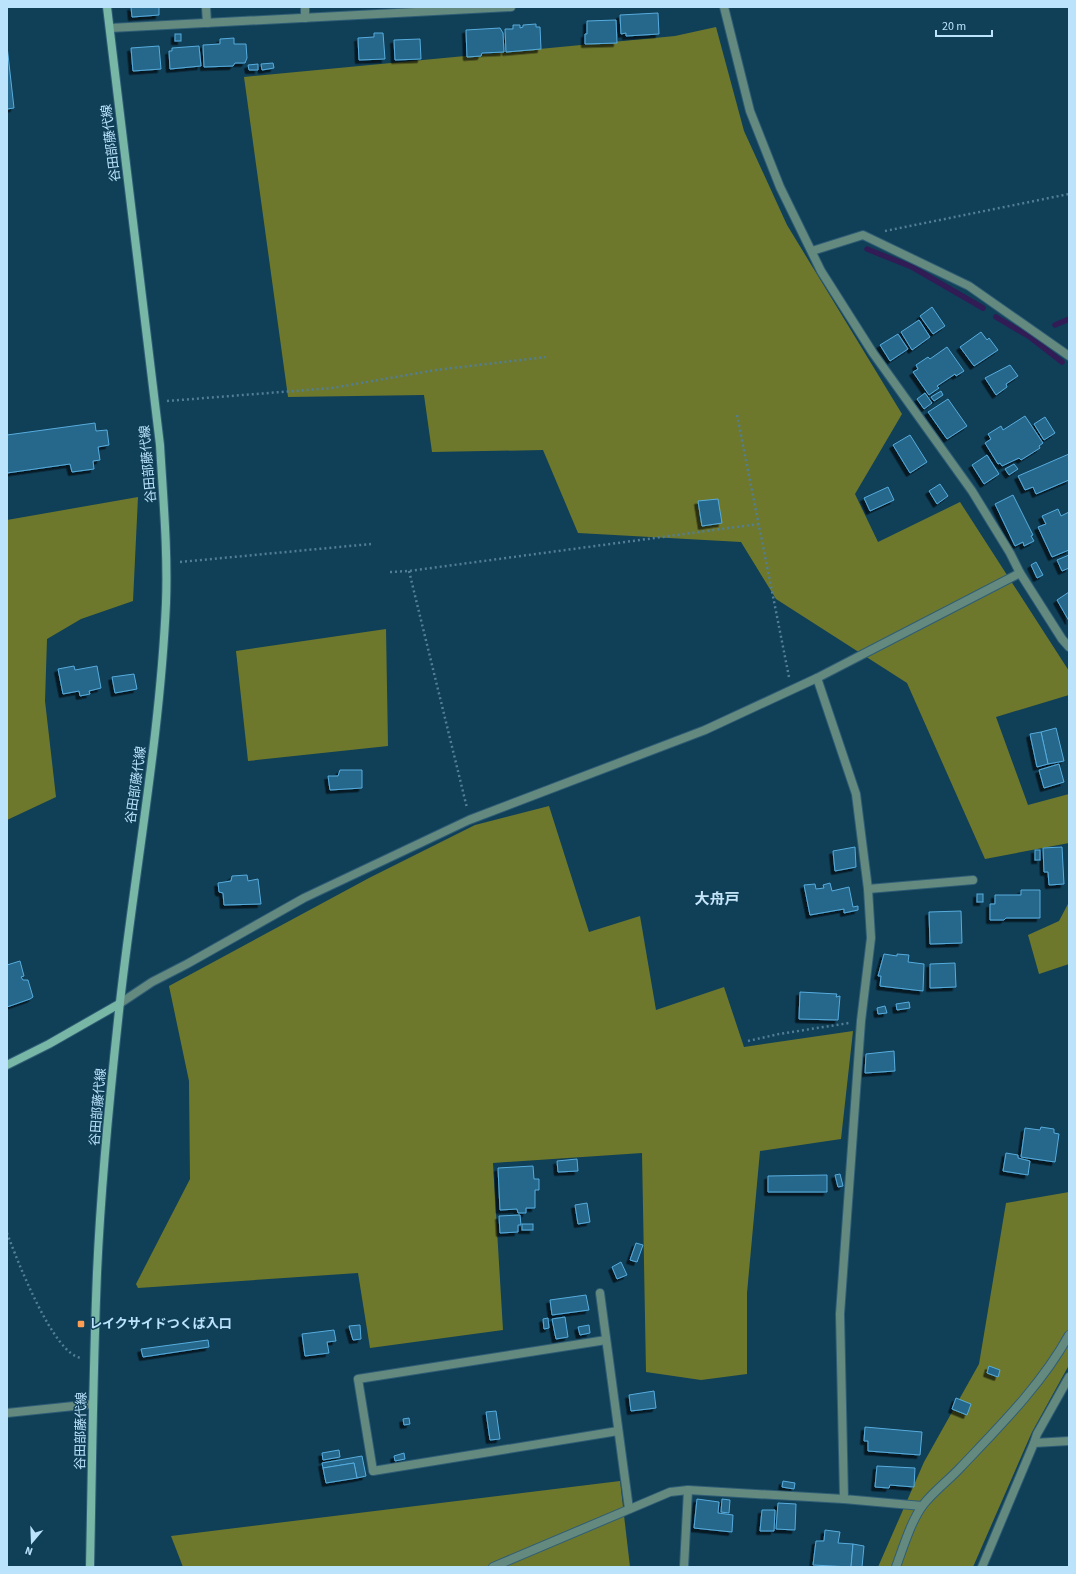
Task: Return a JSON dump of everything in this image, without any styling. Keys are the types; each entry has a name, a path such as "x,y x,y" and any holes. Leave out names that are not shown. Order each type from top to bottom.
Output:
{"main road":[{"name":"谷田部藤代線","path":"90,1567 94,1358 102,1199 120,1004 162,666 166,600 164,513 154,403 107,7"},
{"path":"7,1065 50,1044 120,1004"}],"street":[{"path":"206,7 207,24"},
{"path":"305,7 305,18"},
{"path":"110,28 305,18 403,10 511,7"},
{"path":"724,7 750,111 780,187 812,251 820,271 873,353 972,491 1010,553 1020,573 1062,639 1069,647"},
{"path":"812,251 863,235 969,286 1069,356"},
{"path":"120,1004 152,982 304,898 470,820 705,730 817,678 1020,573"},
{"path":"817,678 856,794 868,889 871,938 861,1022 840,1314 844,1499"},
{"path":"868,889 973,880"},
{"path":"600,1293 629,1509"},
{"path":"896,1567 909,1533 922,1506 1005,1421 1035,1385 1061,1349 1069,1335"},
{"path":"606,1340 358,1379 373,1471 618,1431"},
{"path":"982,1567 1038,1434 1069,1377"},
{"path":"7,1413 93,1404"},
{"path":"1034,1444 1069,1441"},
{"path":"684,1567 688,1490"},
{"path":"493,1567 670,1492 688,1490 844,1499 922,1506"}],"path":[{"path":"863,235 1069,194"},
{"path":"154,403 332,388 436,370 546,357"},
{"path":"738,415 792,689"},
{"path":"390,572 409,571 759,524"},
{"path":"165,562 209,560 371,544"},
{"path":"409,571 470,820"},
{"path":"748,1041 780,1034 861,1022"},
{"path":"7,1233 26,1283 58,1341 69,1352 79,1358 94,1358"}],"green space":[{"path":"716,27 744,131 787,225 902,414 855,494 878,542 960,502 1069,671 1069,695 996,717 1028,805 1069,794 1069,843 985,859 907,683 776,599 741,542 578,533 543,450 432,452 424,395 288,397 244,77 675,36"},
{"path":"138,497 133,601 81,619 47,639 45,701 56,797 7,820 7,520"},
{"path":"386,629 388,746 248,761 236,651"},
{"path":"549,806 589,932 640,916 656,1010 724,987 744,1047 853,1031 841,1139 760,1151 747,1293 747,1374 701,1380 646,1372 642,1153 493,1163 503,1330 370,1348 358,1273 138,1288 136,1284 190,1179 189,1081 169,986 369,878 475,825"},
{"path":"1069,902 1069,964 1039,974 1028,935 1059,921"},
{"path":"1069,1192 1069,1365 1032,1432 973,1567 878,1567 924,1462 979,1364 1006,1203"},
{"path":"620,1481 630,1567 183,1567 171,1536"}],"building":[{"path":"131,7 159,7 159,15 132,17"},
{"path":"658,13 659,34 626,36 626,33 621,34 620,15"},
{"path":"616,20 617,43 585,44 587,21"},
{"path":"536,24 536,27 540,27 541,49 506,52 505,29 513,29 513,25 520,25 520,28 523,27 523,25"},
{"path":"500,28 503,33 504,52 482,53 481,56 467,57 466,30"},
{"path":"374,33 383,33 385,59 359,60 358,38 374,37"},
{"path":"175,34 181,34 181,41 175,41"},
{"path":"234,38 234,44 246,44 247,58 245,63 235,63 233,66 204,67 203,45 220,44 220,39"},
{"path":"420,39 421,59 395,60 394,40"},
{"path":"7,46 14,108 7,109"},
{"path":"159,46 161,69 133,71 131,48"},
{"path":"199,46 201,66 170,69 169,51 172,51 172,48"},
{"path":"273,63 274,68 262,70 261,64"},
{"path":"258,64 258,70 249,70 248,65"},
{"path":"932,307 945,326 933,334 920,316"},
{"path":"919,320 930,337 912,350 901,332"},
{"path":"981,332 987,340 989,338 998,350 974,366 960,347"},
{"path":"898,334 908,349 890,361 880,345"},
{"path":"947,347 964,371 956,376 955,374 937,386 939,388 929,395 913,372 918,369 916,365 928,357 930,359"},
{"path":"1010,365 1018,376 1006,384 1007,387 996,395 985,378"},
{"path":"941,391 943,395 934,401 931,397"},
{"path":"925,393 932,403 924,409 917,399"},
{"path":"948,399 967,426 947,439 928,412"},
{"path":"1025,416 1043,443 1039,446 1040,448 1021,460 1019,458 1002,466 1000,463 998,464 985,443 991,439 988,434 1001,426 1003,430"},
{"path":"1045,417 1055,433 1044,440 1034,424"},
{"path":"95,423 96,431 107,430 109,445 98,447 100,460 93,461 94,469 72,472 70,464 7,473 7,435"},
{"path":"910,435 927,462 910,473 893,445"},
{"path":"1069,454 1069,480 1036,494 1033,487 1025,490 1018,476"},
{"path":"987,455 999,474 984,484 972,465"},
{"path":"1014,464 1018,469 1009,475 1005,469"},
{"path":"940,484 948,496 937,504 929,491"},
{"path":"888,487 894,500 870,511 864,498"},
{"path":"1013,495 1033,535 1031,536 1034,541 1024,546 1023,542 1015,546 995,504"},
{"path":"718,499 722,523 702,526 698,501"},
{"path":"1058,509 1061,516 1069,512 1069,550 1052,557 1038,527 1046,524 1042,516"},
{"path":"1069,555 1069,568 1062,571 1057,560"},
{"path":"1036,562 1043,575 1037,578 1031,565"},
{"path":"1069,592 1069,621 1057,600"},
{"path":"74,666 75,670 97,666 101,688 89,691 90,694 80,696 79,691 63,694 58,669"},
{"path":"134,674 137,689 115,693 112,677"},
{"path":"1056,728 1064,761 1048,764 1041,732"},
{"path":"1041,732 1048,764 1037,767 1030,734"},
{"path":"1059,764 1064,782 1044,788 1039,770"},
{"path":"340,770 362,770 362,788 330,790 328,776 338,776"},
{"path":"855,847 856,867 835,871 833,851"},
{"path":"1062,847 1064,884 1049,885 1048,872 1044,872 1043,848"},
{"path":"1035,850 1040,850 1040,860 1035,860"},
{"path":"247,875 248,881 258,879 261,904 224,905 223,893 219,892 218,883 231,881 232,876"},
{"path":"830,883 832,891 849,887 853,907 858,906 858,910 844,913 844,909 810,915 804,885 815,884 816,889 824,888 823,885"},
{"path":"1021,890 1040,890 1040,918 1006,918 1004,920 990,920 990,904 995,904 995,895 1021,895"},
{"path":"977,894 983,894 983,902 977,902"},
{"path":"961,911 962,943 930,944 929,912"},
{"path":"884,954 897,956 897,954 909,955 908,962 924,964 923,991 880,986 881,976 878,976"},
{"path":"20,961 24,976 21,977 23,980 28,980 33,997 7,1007 7,965"},
{"path":"955,963 956,987 930,988 930,964"},
{"path":"800,992 837,994 836,997 840,996 838,1020 799,1019"},
{"path":"909,1002 910,1008 897,1010 896,1004"},
{"path":"885,1006 887,1013 878,1014 877,1008"},
{"path":"894,1051 895,1071 865,1073 866,1054"},
{"path":"1041,1127 1054,1129 1054,1133 1059,1134 1055,1162 1021,1157 1025,1128 1040,1130"},
{"path":"1006,1153 1018,1155 1018,1158 1030,1161 1028,1175 1003,1171"},
{"path":"577,1159 578,1171 558,1172 557,1161"},
{"path":"533,1166 534,1179 539,1179 539,1190 535,1190 535,1208 526,1208 526,1213 518,1213 517,1209 500,1210 498,1168"},
{"path":"840,1174 843,1186 838,1187 835,1175"},
{"path":"827,1175 827,1192 768,1192 768,1176"},
{"path":"587,1203 590,1222 578,1224 575,1205"},
{"path":"520,1215 521,1225 518,1225 518,1232 500,1233 499,1216"},
{"path":"522,1224 533,1224 533,1230 522,1230"},
{"path":"636,1243 643,1245 637,1262 630,1260"},
{"path":"621,1262 627,1275 617,1279 612,1267"},
{"path":"586,1295 589,1310 552,1315 550,1300"},
{"path":"565,1317 568,1337 556,1339 552,1319"},
{"path":"548,1318 549,1328 544,1329 543,1319"},
{"path":"360,1325 361,1339 353,1340 349,1326"},
{"path":"589,1325 590,1333 580,1335 578,1327"},
{"path":"334,1330 336,1341 327,1342 329,1353 305,1356 302,1334"},
{"path":"208,1340 209,1347 143,1357 141,1349"},
{"path":"989,1366 1000,1370 998,1377 987,1373"},
{"path":"654,1391 656,1408 631,1411 629,1395"},
{"path":"956,1398 971,1404 967,1415 952,1409"},
{"path":"496,1411 500,1439 490,1440 486,1412"},
{"path":"409,1418 410,1424 404,1425 403,1419"},
{"path":"865,1427 922,1432 920,1455 868,1451 868,1441 864,1441"},
{"path":"339,1450 340,1457 323,1460 322,1453"},
{"path":"404,1453 405,1459 395,1461 394,1456"},
{"path":"362,1456 366,1476 357,1478 354,1463 323,1468 322,1463"},
{"path":"354,1463 357,1478 326,1483 323,1468"},
{"path":"877,1466 915,1468 914,1487 890,1485 889,1488 875,1487"},
{"path":"783,1481 795,1483 794,1489 782,1487"},
{"path":"697,1499 719,1502 718,1513 733,1515 732,1532 694,1528"},
{"path":"722,1499 730,1500 729,1513 721,1512"},
{"path":"778,1503 796,1504 795,1530 776,1529"},
{"path":"762,1510 775,1510 774,1531 760,1531"},
{"path":"825,1530 840,1532 838,1543 853,1544 851,1567 813,1565 816,1541 824,1541"},
{"path":"853,1544 864,1546 862,1567 851,1567"}],"waterway":[{"path":"867,249 912,267 983,308"},
{"path":"996,317 1030,337 1062,362"},
{"path":"1055,325 1069,319"}],"place":[{"name":"レイクサイドつくば入口","path":"81,1324"}],"district":[{"name":"大舟戸","path":"717,899"}]}
